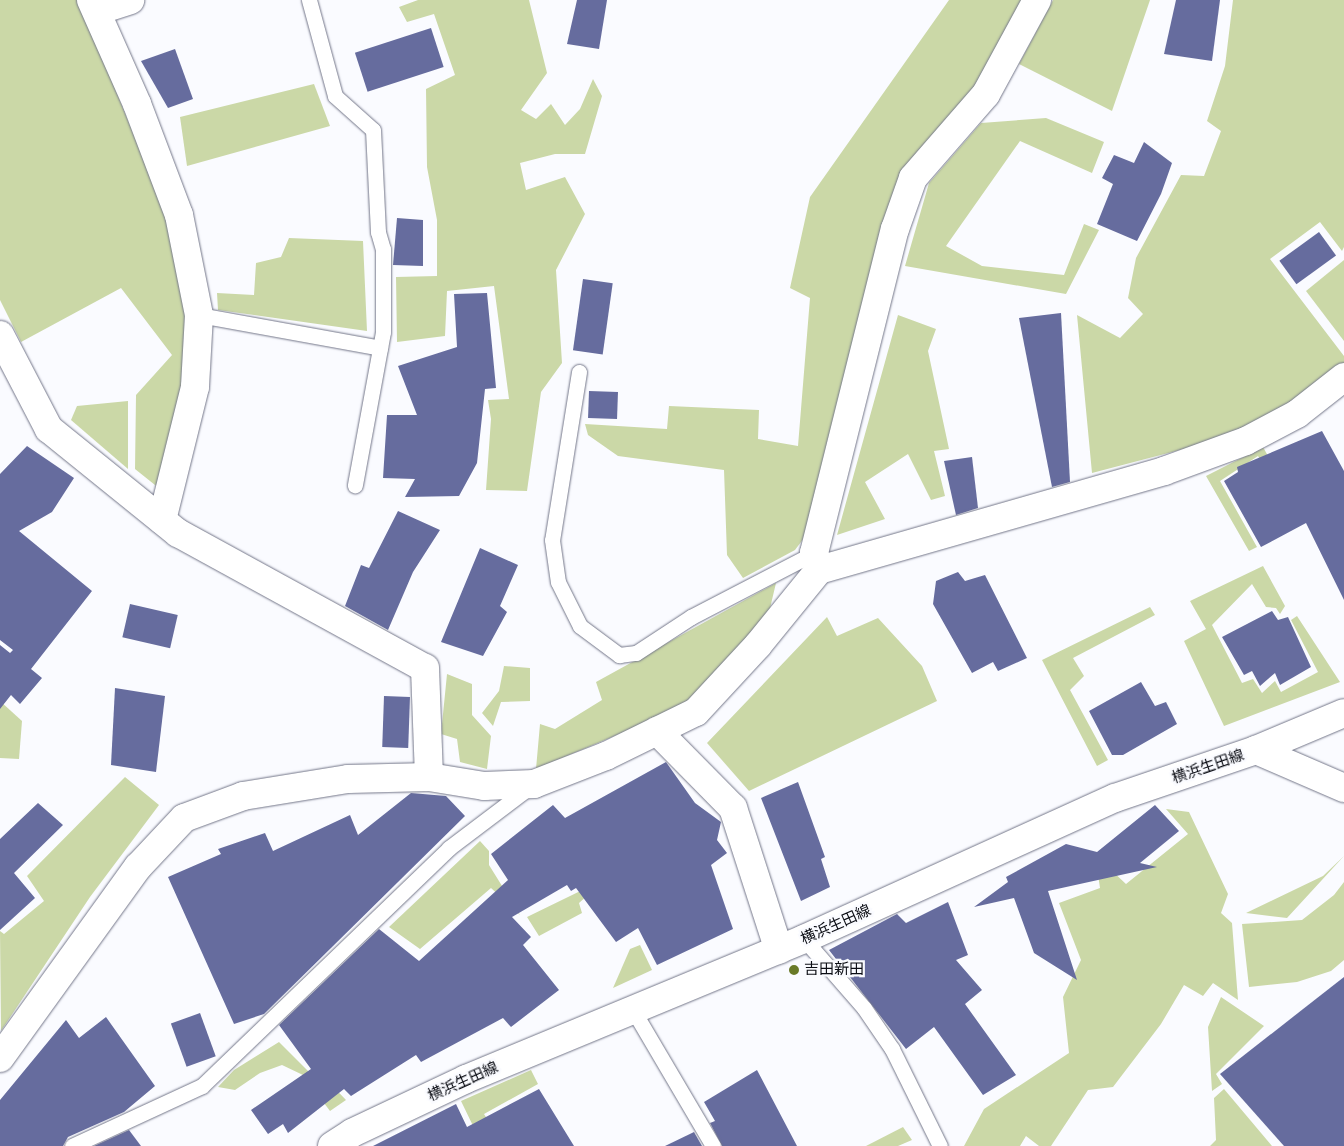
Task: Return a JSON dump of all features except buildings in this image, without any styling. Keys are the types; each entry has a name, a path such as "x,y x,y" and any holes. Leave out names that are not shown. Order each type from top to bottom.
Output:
{"street":[{"path":"130,0 94,6 179,214 199,315 195,388 162,520"},
{"path":"0,1058 138,867 184,818 244,796 290,792 348,778 429,777 484,786 534,784 657,731 696,712 758,645 816,562 895,228 913,178 986,94 1037,0"},
{"path":"0,335 49,429 178,533 426,668 429,777"},
{"path":"816,562 1164,471 1237,445 1297,414 1344,377"},
{"name":"横浜生田線","path":"332,1146 352,1133 466,1079 779,950 1115,798 1256,750 1344,714"},
{"path":"657,731 733,808 779,950"},
{"path":"1256,750 1344,788"}],"lane":[{"path":"309,0 335,96 373,130 378,232 383,249 380,348 355,485"},
{"path":"199,315 380,348"},
{"path":"579,372 552,540 558,582 580,626 619,655 636,653 691,617 816,562"},
{"path":"72,1146 202,1086 449,848 534,784"},
{"path":"804,939 864,1008 892,1049 940,1146"},
{"path":"633,1010 713,1146"}],"green space":[{"path":"0,0 79,0 168,219 189,319 184,391 160,489 135,469 136,395 172,355 121,288 21,342 0,300"},
{"path":"418,0 529,0 547,73 521,110 536,119 551,104 565,125 580,109 593,79 602,96 585,154 555,154 520,163 526,190 565,177 585,214 556,270 562,363 541,392 527,491 486,490 491,419 488,400 509,399 494,286 447,291 445,336 397,342 396,277 437,276 437,220 427,167 426,89 455,75 434,14 407,22 399,7"},
{"path":"949,0 1028,0 978,91 902,176 813,526 795,550 743,578 727,555 724,470 618,456 588,435 585,424 667,429 669,406 759,410 758,439 798,446 810,298 790,288 810,197"},
{"path":"1053,0 1150,0 1112,111 1019,64"},
{"path":"1233,0 1344,0 1344,247 1342,251 1320,222 1270,259 1344,356 1344,367 1290,407 1237,435 1092,473 1077,315 1120,338 1143,314 1128,298 1136,258 1181,175 1204,176 1221,131 1207,121 1225,66"},
{"path":"314,84 330,126 187,166 180,117"},
{"path":"1046,118 1104,142 1092,173 1020,141 946,246 982,266 1064,275 1084,224 1099,230 1066,294 905,266 929,183 981,123"},
{"path":"289,238 363,241 367,331 218,310 217,293 254,295 256,263 281,257"},
{"path":"1344,260 1344,341 1306,291"},
{"path":"898,315 936,329 928,351 949,449 934,451 945,496 931,500 908,454 865,482 885,519 837,535"},
{"path":"128,401 128,469 71,420 77,406"},
{"path":"1263,447 1283,483 1279,491 1258,456 1220,481 1257,547 1249,551 1206,476"},
{"path":"1263,566 1285,606 1280,614 1276,608 1266,607 1252,584 1212,625 1242,683 1253,679 1262,693 1275,681 1281,692 1318,672 1291,620 1297,616 1340,682 1224,726 1184,641 1206,629 1190,601"},
{"path":"776,583 767,621 688,705 536,769 540,724 555,729 602,700 596,682"},
{"path":"1150,607 1155,615 1073,658 1084,676 1070,690 1108,760 1097,766 1042,660"},
{"path":"827,617 837,636 878,618 922,666 937,701 749,791 707,743"},
{"path":"504,666 530,668 530,701 501,702 493,726 482,713 499,691"},
{"path":"447,674 472,684 472,715 491,736 487,769 460,762 457,739 441,734"},
{"path":"0,701 22,721 19,759 0,758"},
{"path":"125,777 159,805 90,897 1,1031 0,931 4,934 44,901 27,876"},
{"path":"1166,809 1189,812 1228,894 1221,913 1232,923 1238,1000 1213,983 1203,996 1184,985 1161,1024 1113,1087 1088,1090 1051,1146 1039,1146 1026,1136 1020,1146 964,1146 984,1109 1069,1053 1063,997 1081,960 1059,903 1100,888 1095,855 1126,884 1188,834"},
{"path":"480,841 489,851 489,865 520,915 491,888 420,949 389,927"},
{"path":"1344,856 1287,918 1246,913 1323,876"},
{"path":"607,878 579,903 582,913 539,936 527,917"},
{"path":"1344,882 1344,960 1331,971 1297,982 1249,987 1242,924 1302,920 1334,895"},
{"path":"640,945 652,970 613,988 630,949"},
{"path":"1221,997 1264,1026 1216,1074 1222,1084 1212,1091 1208,1027"},
{"path":"279,1042 310,1073 321,1074 346,1100 330,1111 303,1075 282,1065 260,1073 235,1090 218,1087 234,1070"},
{"path":"531,1070 538,1084 484,1114 491,1125 475,1130 461,1101"},
{"path":"1224,1089 1272,1146 1210,1146 1216,1140 1214,1098"},
{"path":"903,1127 912,1140 898,1146 866,1146"}],"place":[{"name":"吉田新田","path":"794,970"}]}
